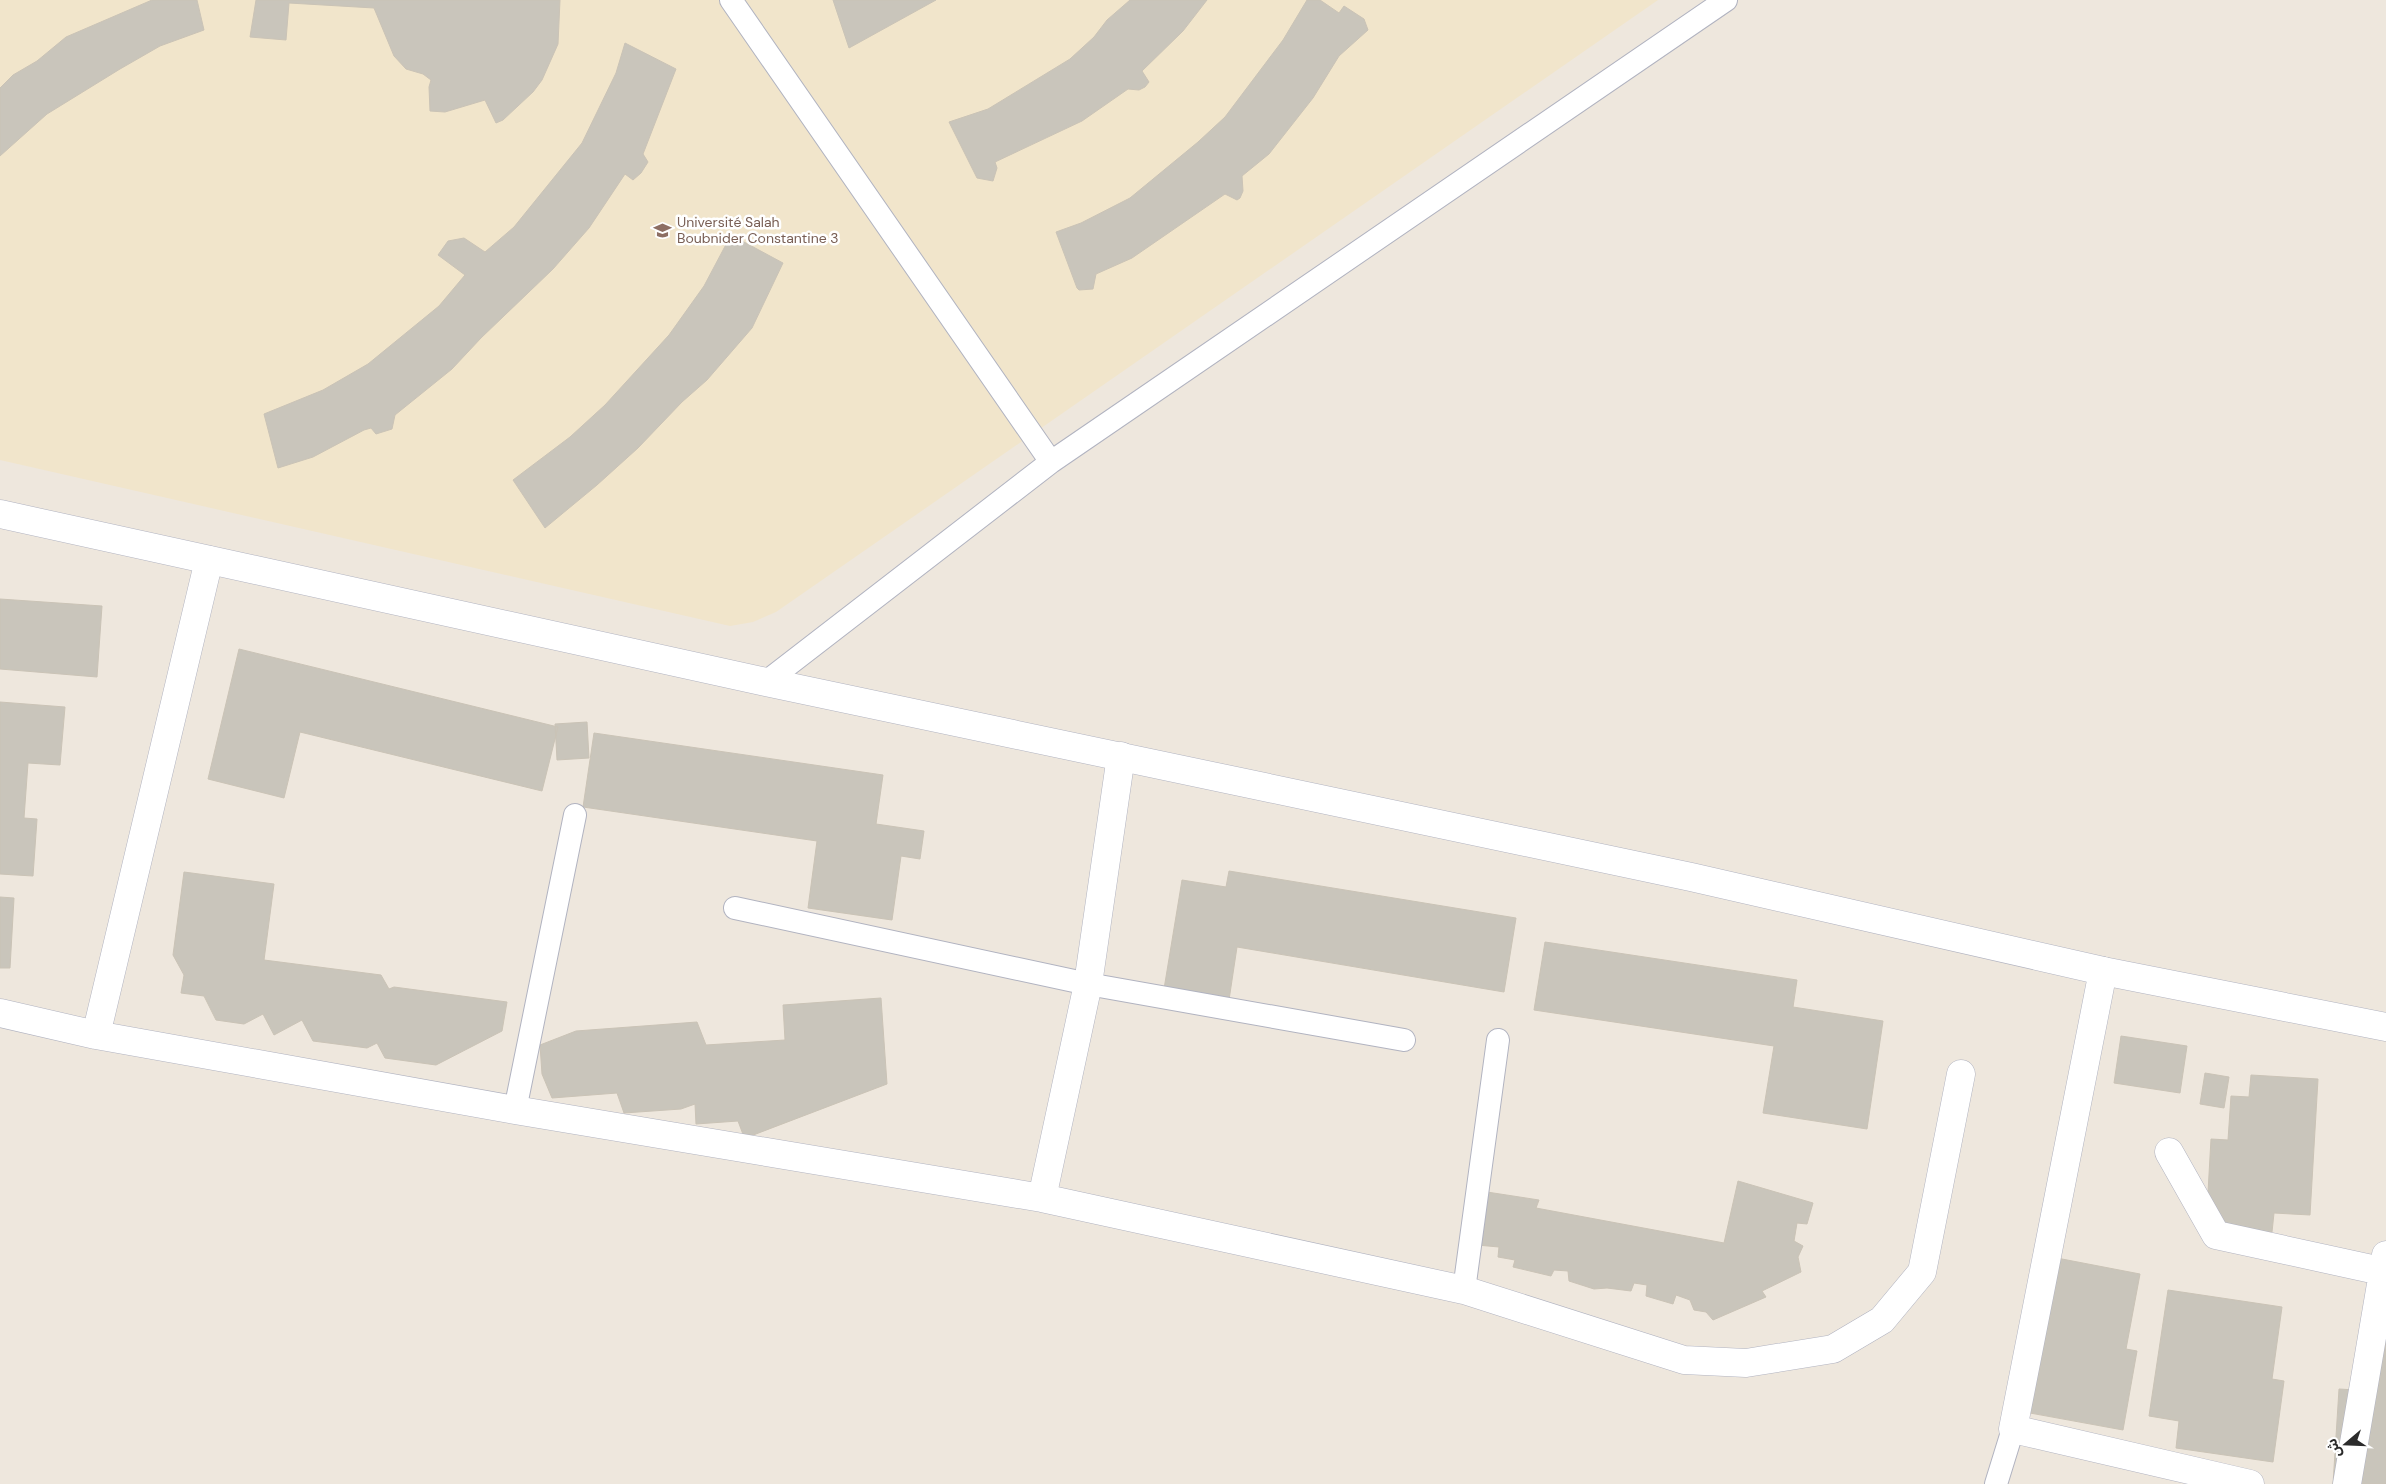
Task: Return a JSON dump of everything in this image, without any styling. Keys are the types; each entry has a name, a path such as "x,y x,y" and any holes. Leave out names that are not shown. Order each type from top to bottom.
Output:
{"street":[{"path":"0,514 766,682 1691,877 2103,971 2386,1028"},
{"path":"96,1035 209,560"},
{"path":"1042,1198 1088,984 1121,756"},
{"path":"2103,971 2013,1429 2250,1484"},
{"path":"0,1013 96,1035 515,1110 1042,1198 1464,1290 1684,1360 1746,1363 1833,1349 1882,1320 1922,1272 1961,1074"},
{"path":"2169,1152 2216,1235 2385,1266 2346,1484"}],"lane":[{"path":"731,0 1051,462"},
{"path":"766,682 1051,462 1726,0"},
{"path":"515,1110 575,814"},
{"path":"735,908 1088,984 1404,1040"},
{"path":"1464,1290 1498,1040"},
{"path":"1996,1484 2013,1429"}],"shaded area":[{"name":"Université Salah Boubnider Constantine 3","path":"0,0 1658,0 776,612 753,622 730,626 0,460"}],"building":[{"path":"152,0 197,0 204,30 160,46 47,114 0,156 0,88 13,75 37,61 66,37"},
{"path":"256,0 560,0 558,44 542,80 533,92 503,120 496,123 485,100 445,112 430,111 429,87 431,80 423,74 406,69 394,56 374,8 289,3 286,40 250,37"},
{"path":"833,0 936,0 849,48"},
{"path":"1130,0 1207,0 1183,31 1142,71 1149,82 1145,87 1139,90 1128,89 1082,121 995,162 997,168 993,181 977,178 949,122 988,109 1070,59 1094,37 1107,20"},
{"path":"1307,0 1320,0 1339,13 1344,6 1364,19 1368,30 1339,56 1313,98 1269,154 1242,176 1243,191 1240,198 1237,200 1225,194 1132,258 1096,274 1093,289 1079,290 1056,232 1081,223 1130,198 1198,142 1225,117 1283,40"},
{"path":"625,43 676,69 643,154 648,162 641,173 633,180 625,174 589,228 553,269 481,338 452,369 395,415 392,429 376,434 371,428 364,430 313,457 278,468 264,414 323,390 368,364 439,306 465,275 438,255 448,241 464,238 485,252 514,227 582,143 616,73"},
{"path":"731,235 783,263 752,328 707,380 682,402 638,448 545,528 513,480 570,437 605,405 669,335 704,286"},
{"path":"0,599 102,606 97,677 0,669"},
{"path":"239,649 558,727 542,791 300,732 284,798 208,779"},
{"path":"0,702 65,707 60,765 28,763 24,818 37,819 33,876 0,874"},
{"path":"587,722 589,758 557,760 555,724"},
{"path":"594,733 883,775 876,824 924,831 920,859 901,856 892,920 808,908 817,841 583,807"},
{"path":"1229,871 1516,918 1504,992 1237,947 1229,1000 1164,989 1182,880 1226,887"},
{"path":"184,872 274,884 264,960 381,975 389,989 394,987 507,1002 502,1031 436,1065 385,1058 377,1043 367,1048 313,1041 302,1020 274,1035 263,1014 244,1024 216,1020 204,996 181,993 184,975 173,955"},
{"path":"0,897 14,898 10,968 0,968"},
{"path":"1545,942 1797,980 1793,1007 1883,1021 1867,1129 1763,1113 1774,1046 1534,1010"},
{"path":"881,998 887,1084 748,1137 744,1137 738,1121 696,1124 695,1104 681,1109 624,1113 617,1093 552,1098 542,1074 540,1045 576,1031 697,1022 706,1045 785,1040 783,1005"},
{"path":"2121,1036 2187,1046 2180,1093 2114,1083"},
{"path":"2205,1073 2229,1077 2224,1108 2200,1104"},
{"path":"2251,1075 2318,1079 2310,1215 2274,1213 2272,1232 2206,1228 2211,1139 2228,1140 2231,1096 2249,1097"},
{"path":"1738,1181 1813,1203 1807,1224 1797,1223 1794,1241 1803,1246 1798,1257 1801,1272 1762,1291 1766,1297 1713,1320 1706,1312 1694,1310 1690,1300 1676,1295 1673,1304 1646,1296 1647,1285 1634,1283 1631,1291 1607,1288 1594,1289 1569,1281 1568,1271 1554,1270 1551,1276 1513,1267 1515,1260 1498,1257 1499,1247 1477,1245 1487,1192 1539,1200 1536,1208 1724,1243"},
{"path":"2036,1254 2140,1274 2126,1349 2137,1351 2123,1430 2030,1413"},
{"path":"2168,1290 2282,1307 2272,1379 2284,1381 2273,1462 2176,1448 2179,1421 2149,1416"},
{"path":"2375,1339 2386,1340 2386,1484 2333,1484 2339,1389 2372,1391"}],"place":[{"name":"Université Salah Boubnider Constantine 3","path":"663,230"}]}
